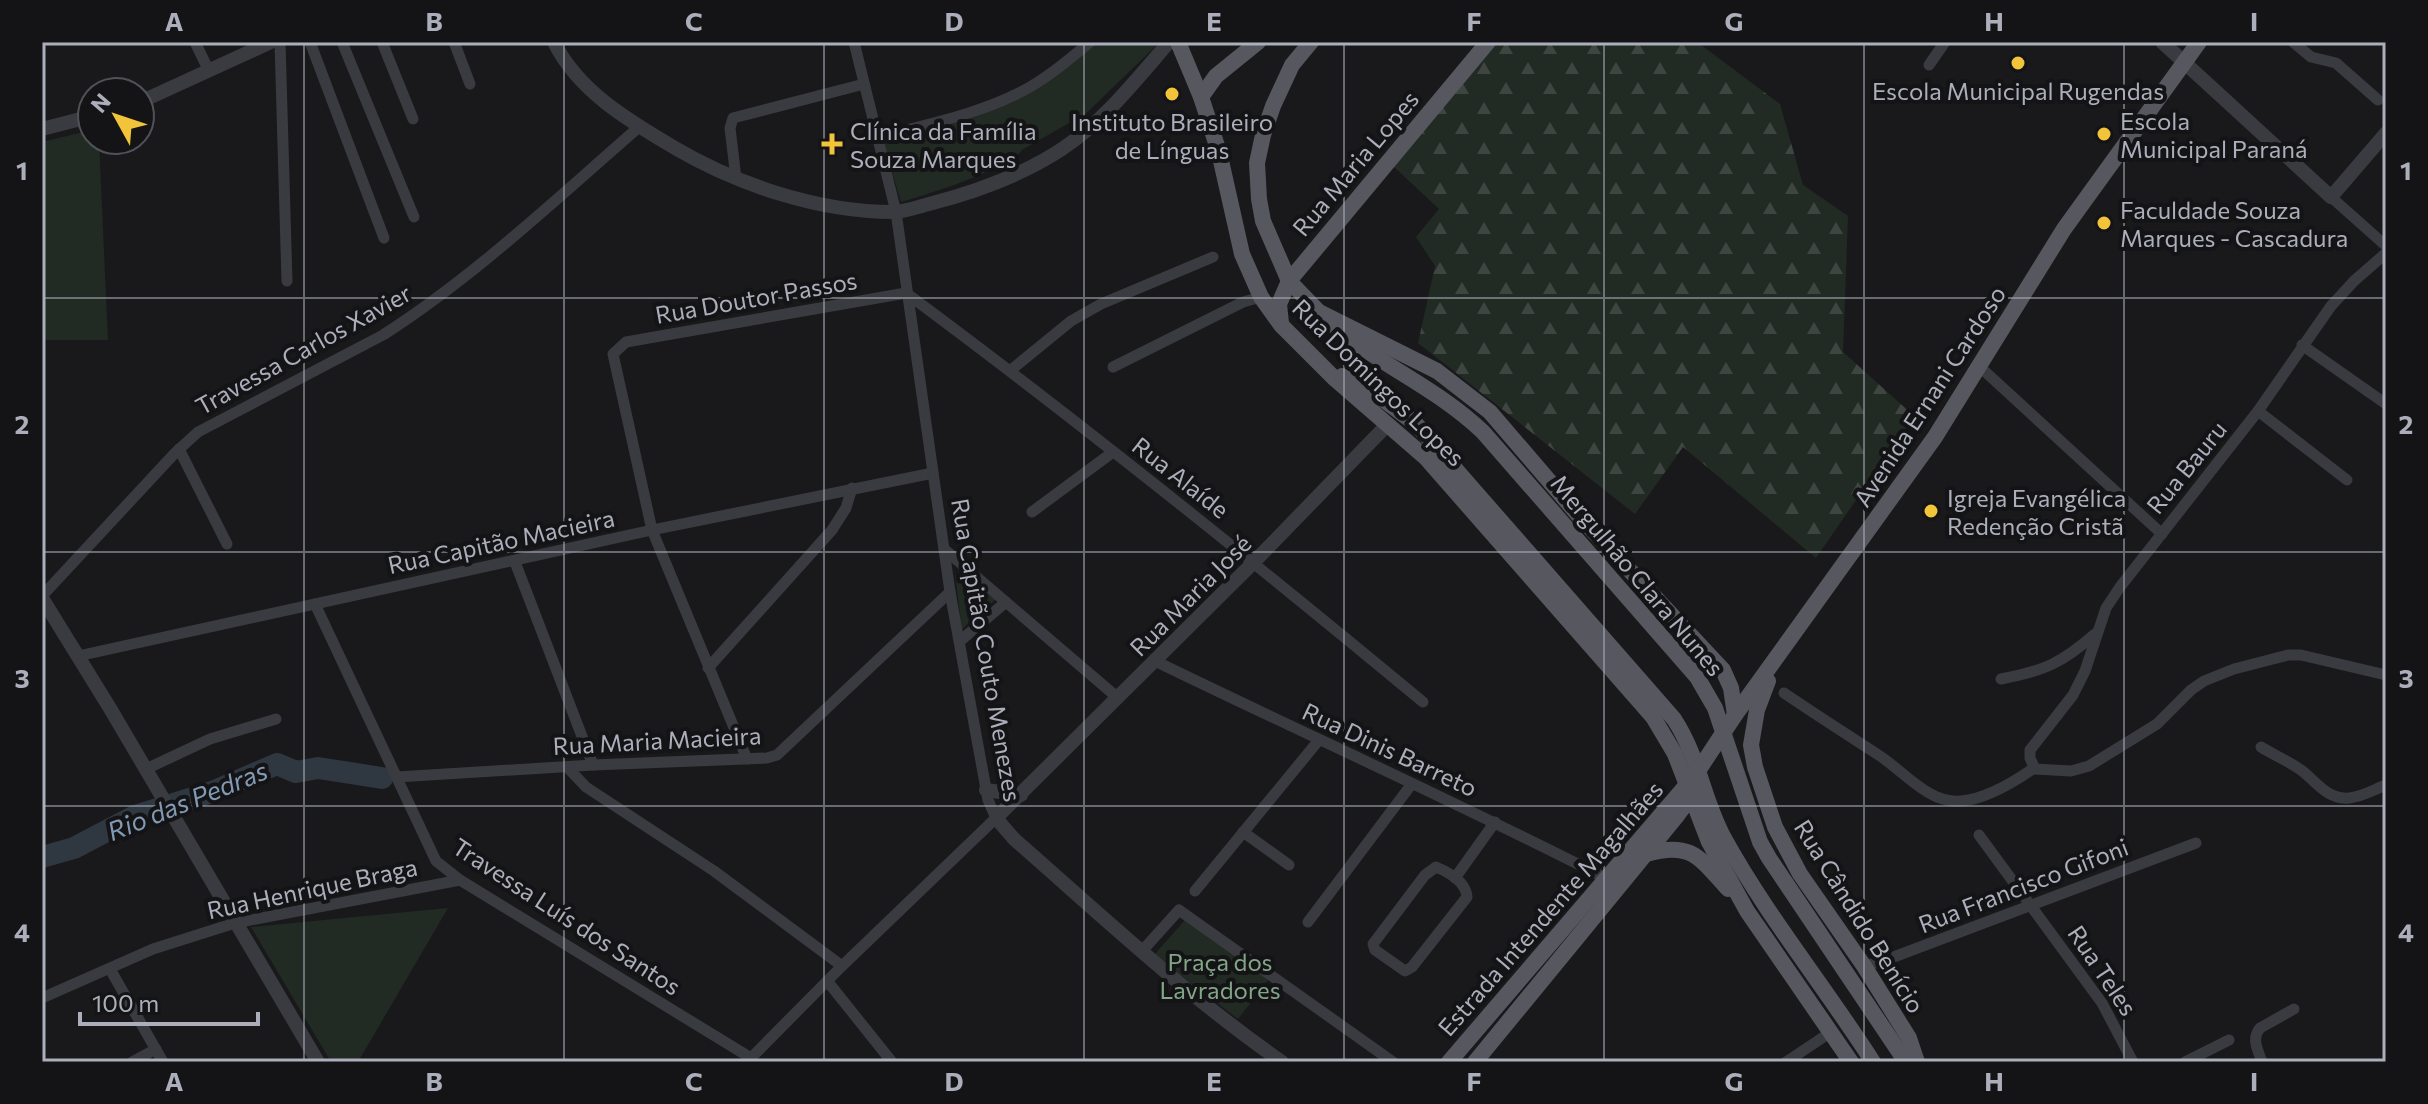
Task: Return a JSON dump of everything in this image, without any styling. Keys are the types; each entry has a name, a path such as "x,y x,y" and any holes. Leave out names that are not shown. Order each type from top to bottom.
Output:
{"main road":[{"name":"Rua Domingos Lopes","path":"1178,42 1219,152 1242,254 1261,297 1281,325 1426,458 1653,717 1692,781"},
{"path":"1201,97 1216,76 1258,42"},
{"name":"Rua Domingos Lopes","path":"1311,42 1292,65 1267,123 1257,163 1259,199 1271,243 1289,281 1319,312 1437,371 1490,412 1580,517 1723,670 1731,688 1734,717"},
{"name":"Rua Maria Lopes","path":"1281,325 1279,304 1289,281 1324,235 1488,42"},
{"name":"Avenida Ernani Cardoso","path":"1692,781 1734,717 1935,437 2064,229 2199,42"},
{"name":"Mergulhão Clara Nunes","path":"1319,312 1345,337 1438,394 1483,432 1685,661 1715,708 1764,850 1906,1062"},
{"path":"1326,368 1362,386 1416,424 1674,719 1695,757 1719,828 1741,867 1873,1062"},
{"name":"Rua Cândido Benício","path":"1778,657 1754,724 1751,745 1755,767 1783,846 1909,1038 1917,1062"},
{"path":"1692,781 1709,842 1747,911 1851,1062"},
{"name":"Estrada Intendente Magalhães","path":"1475,1062 1684,806 1692,781"},
{"name":"Estrada Intendente Magalhães","path":"1449,1062 1665,808 1692,781"},
{"path":"1646,854 1677,848 1694,855 1747,911"}],"street":[{"path":"195,42 209,71"},
{"path":"280,42 287,281"},
{"path":"310,42 384,238"},
{"path":"342,42 414,217"},
{"path":"382,42 413,119"},
{"path":"454,42 470,84"},
{"path":"554,42 564,62 584,85 639,127 690,157 736,178 812,202 896,212 990,187 1062,149 1124,95 1169,42"},
{"name":"Rua Capitão Couto Menezes","path":"854,42 896,212 950,592 986,790 996,818 1014,839 1142,951 1245,1037 1282,1062"},
{"path":"878,137 947,120 1004,100 1052,73 1090,42"},
{"path":"1929,65 1945,42"},
{"path":"2162,42 2386,246"},
{"path":"2293,42 2311,57 2336,63 2378,100"},
{"path":"156,95 262,44"},
{"path":"736,178 730,128 733,118 864,84"},
{"path":"42,129 76,120"},
{"name":"Travessa Carlos Xavier","path":"42,597 198,432 383,335 412,316 509,240 639,127"},
{"path":"2331,197 2386,133"},
{"name":"Rua Bauru","path":"1980,367 2162,534 2258,411 2302,345 2342,293 2386,253"},
{"path":"1011,370 1054,333 1081,315 1213,257"},
{"name":"Rua Doutor Passos","path":"652,530 613,360 616,348 626,342 906,293"},
{"name":"Rua Alaíde","path":"906,293 1011,370 1254,562 1423,702"},
{"path":"1113,367 1243,302 1261,297"},
{"path":"2302,345 2386,404"},
{"path":"2258,411 2347,480"},
{"name":"Rua Maria José","path":"749,1060 842,966 1021,795 1388,424"},
{"path":"179,449 227,544"},
{"path":"1032,512 1113,452"},
{"name":"Rua Capitão Macieira","path":"78,656 652,530 933,473"},
{"path":"708,668 832,530 846,508 852,488"},
{"path":"652,530 747,759"},
{"path":"2034,768 2030,750 2073,695 2113,598 2162,534"},
{"path":"944,549 1118,698"},
{"path":"515,562 593,765"},
{"name":"Rua Maria Macieira","path":"397,777 767,758 786,750 950,592"},
{"path":"42,597 318,1062"},
{"path":"960,641 1006,602"},
{"name":"Travessa Luís dos Santos","path":"315,604 436,861 460,880 749,1060"},
{"path":"2001,679 2060,663 2096,633"},
{"path":"1784,693 1880,755 1924,790 1945,799 1962,801 2012,783 2034,768 2071,771 2089,766 2157,724 2204,681 2277,658 2288,655 2317,657 2386,675"},
{"name":"Rua Dinis Barreto","path":"1155,661 1411,785 1495,822 1605,878"},
{"path":"146,769 210,739 276,719"},
{"path":"1195,891 1319,740"},
{"path":"2261,747 2299,768 2319,787 2335,796 2346,799 2356,797 2386,785"},
{"path":"567,767 586,787 714,871 842,966"},
{"path":"1308,922 1411,785"},
{"path":"986,790 1021,795"},
{"path":"1455,878 1495,822"},
{"path":"1243,832 1289,865"},
{"name":"Rua Teles","path":"1979,835 2102,1003 2133,1062"},
{"name":"Rua Francisco Gifoni","path":"1864,966 2031,907 2196,843"},
{"path":"1439,868 1455,878 1465,889 1467,897 1409,970 1402,970 1375,950 1375,939 1429,871 1439,868"},
{"name":"Rua Henrique Braga","path":"42,998 153,949 235,923 460,880"},
{"path":"1142,951 1179,910 1393,1062"},
{"path":"110,969 163,1062"},
{"path":"828,982 892,1062"},
{"path":"2262,1062 2255,1043 2256,1033 2294,1009"},
{"path":"1786,1062 1831,1032"},
{"path":"2185,1062 2229,1040"},
{"path":"132,1062 156,1049"}],"green space":[{"path":"1095,42 1160,42 1071,128 1069,123 985,173 901,202 883,141 984,112"},
{"path":"1495,42 1697,42 1780,104 1803,185 1848,216 1843,352 1914,416 1816,558 1683,447 1635,514 1418,343 1435,266 1416,237 1439,209 1391,164"},
{"path":"76,134 76,156 100,156 108,340 42,340 42,142"},
{"path":"955,575 996,599 962,629"},
{"path":"448,908 358,1062 331,1062 251,927"},
{"name":"Praça dos Lavradores","path":"1185,920 1269,979 1238,1019 1154,955"}],"waterway":[{"name":"Rio das Pedras","path":"42,857 74,848 135,816 212,792 277,764 296,772 318,768 382,778"}],"place":[{"name":"Escola Municipal Rugendas","path":"2018,63"},
{"name":"Instituto Brasileiro de Línguas","path":"1172,94"},
{"name":"Escola Municipal Paraná","path":"2104,134"},
{"name":"Clínica da Família Souza Marques","path":"832,144"},
{"name":"Faculdade Souza Marques - Cascadura","path":"2104,223"},
{"name":"Igreja Evangélica Redenção Cristã","path":"1931,511"}]}
